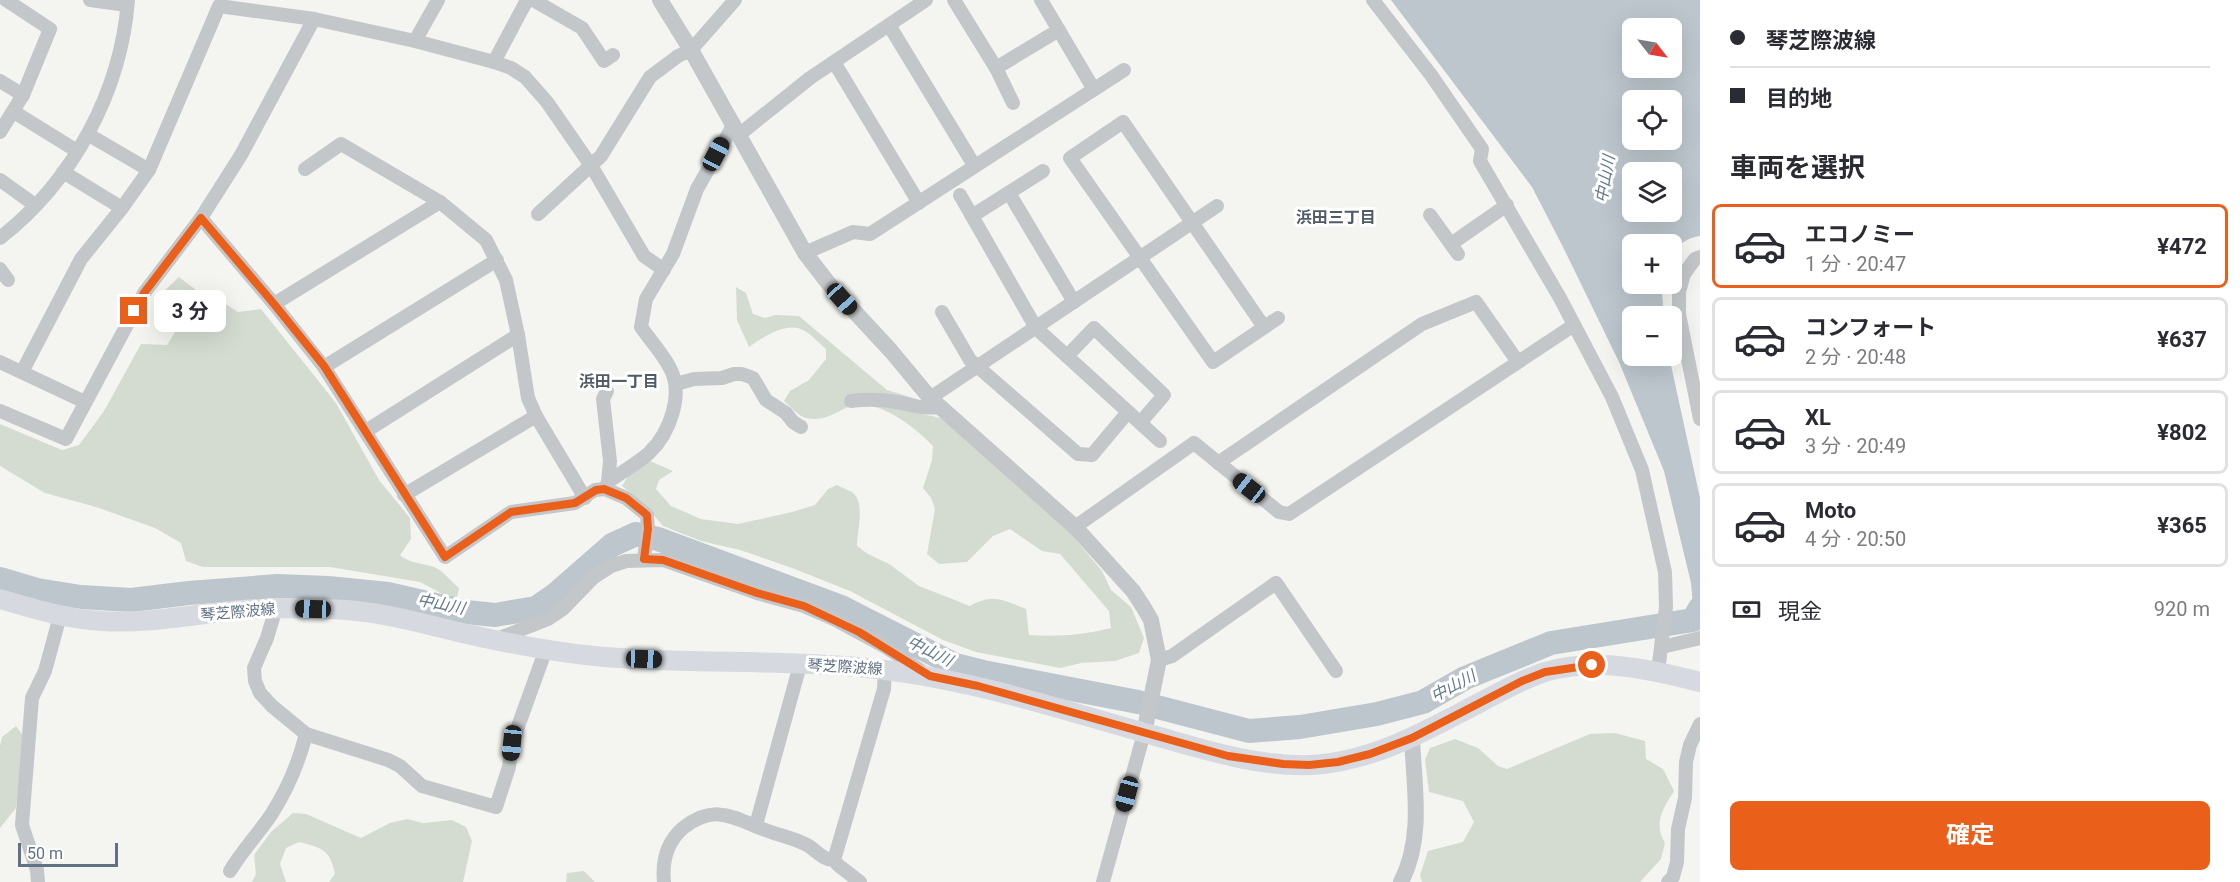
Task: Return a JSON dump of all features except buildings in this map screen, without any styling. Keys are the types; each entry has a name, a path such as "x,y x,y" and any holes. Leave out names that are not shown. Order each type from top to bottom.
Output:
{"main road":[{"name":"琴芝際波線","path":"0,599 60,616 102,621 141,621 276,608 352,611 402,619 495,640 605,657 885,670 930,676 1146,724 1228,756 1283,764 1309,765 1338,762 1370,754 1412,738 1500,692 1545,672 1592,665 1632,666 1700,682"}],"street":[{"path":"0,132 23,95 50,29 6,0"},
{"path":"0,238 35,205 63,172 89,135 109,89 124,35 128,2 90,0"},
{"path":"415,41 438,0"},
{"path":"494,62 527,0"},
{"path":"533,0 582,28 604,61 613,55"},
{"path":"660,0 691,50 805,253 829,284 935,403 1075,526 1133,591 1151,620 1159,660 1146,724 1103,882"},
{"path":"538,214 601,156 651,77 678,56 691,50 735,0"},
{"path":"201,218 324,366 445,557 511,512 575,503 585,498 606,486 651,451 670,418 676,384 670,367 640,323 646,299 674,254 697,189 736,129 926,0"},
{"path":"954,0 996,68 1013,102"},
{"path":"1041,0 1093,88"},
{"path":"1373,0 1431,75 1482,149 1480,161 1507,204 1612,397 1642,470 1665,572 1663,643 1658,671"},
{"path":"22,372 81,259 149,170 219,6 314,19 415,41 511,68 537,89 592,166 644,256 664,270"},
{"path":"0,411 66,439 144,293 201,218 252,135 314,19"},
{"path":"890,25 974,165"},
{"path":"996,68 1059,30"},
{"path":"834,62 918,203"},
{"path":"805,253 853,232 870,234 1124,70"},
{"path":"0,81 23,95"},
{"path":"14,112 77,151"},
{"path":"1264,327 1123,122 1070,158 1213,362 1278,318"},
{"path":"89,135 149,170"},
{"path":"305,169 341,144 440,202 486,240 506,280 519,335 528,398 536,416 585,498"},
{"path":"972,216 1043,171"},
{"path":"63,172 122,208"},
{"path":"0,180 35,205"},
{"path":"1009,193 1074,302"},
{"path":"960,195 1036,328 1160,441"},
{"path":"274,304 440,202"},
{"path":"1430,214 1454,249 1507,204"},
{"path":"851,401 873,399 922,409 935,403 979,366 1217,206"},
{"path":"1700,257 1695,259 1684,274 1679,292 1679,314 1700,419"},
{"path":"324,366 497,260"},
{"path":"1218,463 1422,324 1476,302 1518,362"},
{"path":"942,312 970,360 1078,454 1092,455 1128,412"},
{"path":"1075,526 1194,443 1279,512 1289,514 1574,325"},
{"path":"1067,356 1094,328 1164,395 1140,423"},
{"path":"366,431 519,335"},
{"path":"0,362 85,402"},
{"path":"676,384 694,379 722,378 742,374 753,378 766,400 786,413 801,428"},
{"path":"606,486 610,461 603,399 607,392"},
{"path":"404,495 536,416"},
{"path":"606,486 647,515 645,553"},
{"path":"495,640 548,620 563,609 594,577 611,566 645,553 757,593 804,606 859,632 930,676"},
{"path":"1159,660 1172,656 1276,583 1336,670"},
{"path":"276,608 267,638 254,668 255,681 260,693 272,706 306,734 388,760 400,766 422,786 496,807 509,767 512,743 546,649"},
{"path":"39,882 22,825 32,698 45,672 60,616"},
{"path":"1663,643 1700,638"},
{"path":"756,825 800,665"},
{"path":"834,860 884,689 885,670"},
{"path":"1668,882 1673,877 1677,862 1678,829 1685,798 1686,762 1690,745 1700,724"},
{"path":"230,871 271,814 300,756 306,734"},
{"path":"1401,882 1412,857 1415,837 1412,738"},
{"path":"664,882 664,860 669,845 678,832 690,822 718,813 733,815 768,831 792,838 829,860 834,860 846,877 860,882"}],"shaded area":[{"path":"179,277 196,290 212,295 238,312 261,309 336,403 379,480 410,518 411,539 400,555 410,561 432,566 441,571 459,588 457,598 450,598 420,582 330,567 203,567 186,561 181,543 155,528 96,507 45,493 0,466 0,424 62,450 79,445 104,411 141,344 167,345 183,319 161,294"},
{"path":"736,287 746,293 753,314 765,318 776,315 799,316 887,390 917,399 923,414 945,419 1065,527 1102,571 1111,590 1131,607 1144,638 1139,653 1115,661 1081,663 1060,668 976,652 943,640 850,591 792,568 740,550 701,541 663,526 647,507 622,486 629,475 650,461 673,471 659,480 656,489 671,506 701,519 738,524 815,505 828,489 837,485 852,493 859,505 857,546 889,564 919,586 970,606 985,600 998,599 1026,609 1029,635 1070,635 1111,628 1109,611 1060,554 1042,551 1010,529 993,536 967,562 939,564 927,554 935,509 931,498 923,488 932,460 933,446 903,421 877,407 851,406 815,419 803,417 797,413 784,401 790,391 809,380 826,359 826,349 809,334 796,328 774,332 749,347 737,320"},
{"path":"16,726 24,737 16,808 0,828 0,746 2,737"},
{"path":"1615,733 1645,741 1646,759 1663,769 1674,791 1661,816 1661,836 1665,843 1661,859 1640,882 1422,882 1420,875 1428,851 1463,842 1474,822 1463,801 1429,792 1425,760 1430,748 1455,739 1478,748 1498,766 1507,769 1590,734"},
{"path":"293,813 306,814 361,838 390,823 407,819 423,823 452,820 466,827 472,841 463,882 329,882 335,874 327,854 319,848 299,842 286,848 280,864 286,882 252,882 256,874 254,855 271,832"},
{"path":"584,871 595,882 566,882 567,873"}],"water":[{"path":"1391,0 1700,0 1700,236 1682,243 1682,234 1622,234 1622,294 1662,294 1663,306 1622,306 1622,366 1671,366 1700,498 1700,626 1671,633 1673,617 1690,615 1693,605 1691,583 1664,471 1619,362 1532,187"}],"waterway":[{"name":"中山川","path":"0,579 37,590 81,597 131,600 277,586 328,588 388,594 466,612 495,615 536,608 556,594 612,545 636,534 658,539 841,607 955,665 1138,702 1249,731 1300,727 1377,714 1423,702 1465,678 1551,643 1693,620 1700,608"}],"district":[{"name":"浜田三丁目","path":"1336,217"},
{"name":"浜田一丁目","path":"619,381"}],"route":[{"path":"134,311 144,293 201,218 324,366 445,557 511,512 575,503 596,490 604,489 626,498 647,515 648,529 644,559 663,560 757,593 804,606 859,632 930,676 978,686 1228,756 1283,764 1309,765 1338,762 1370,754 1412,738 1522,681 1545,672 1592,665"}]}
